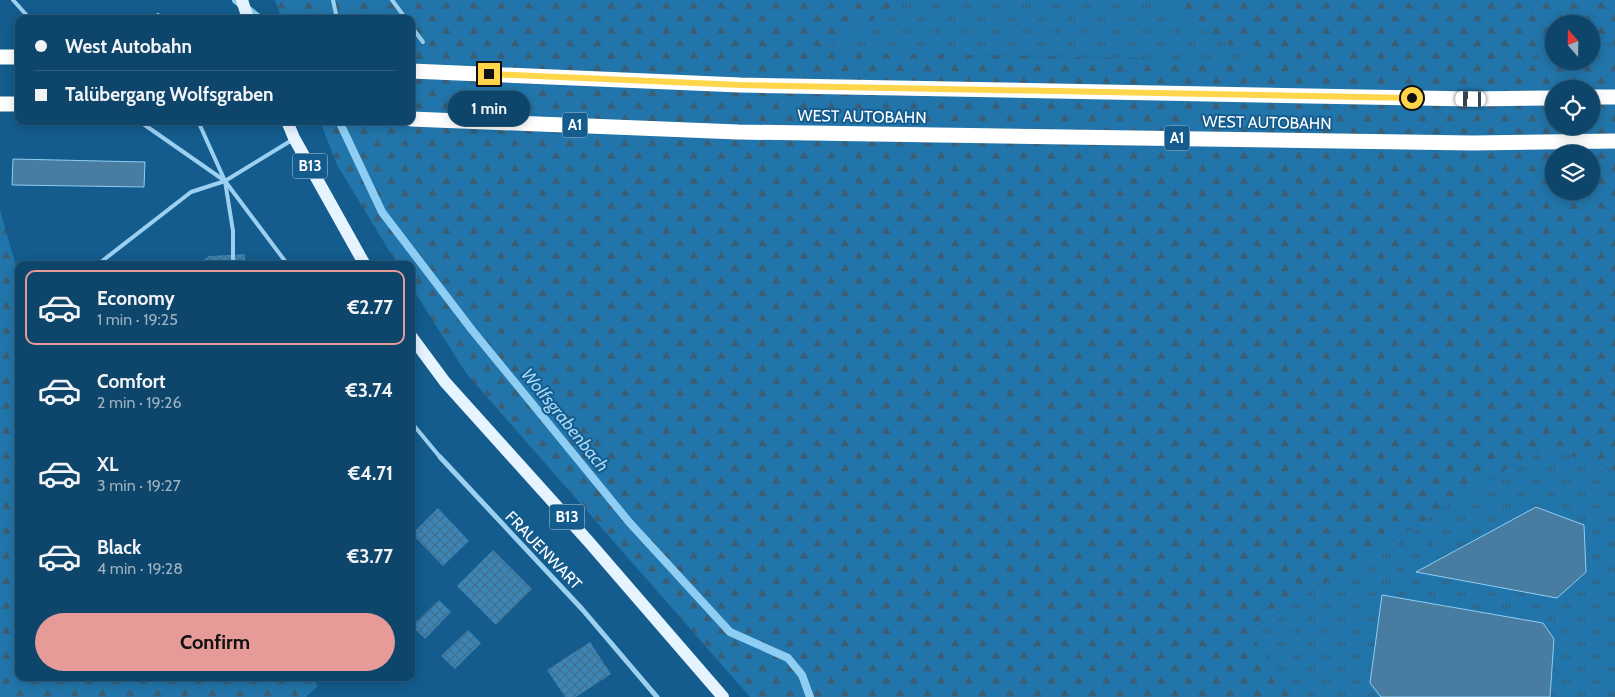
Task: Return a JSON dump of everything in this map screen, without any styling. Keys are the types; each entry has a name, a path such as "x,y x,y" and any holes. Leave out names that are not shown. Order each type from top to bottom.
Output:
{"highway":[{"path":"0,56 15,57"},
{"name":"WEST AUTOBAHN","path":"415,71 740,85 1471,99 1545,98"},
{"path":"1600,97 1615,97"},
{"path":"0,104 15,104"},
{"name":"WEST AUTOBAHN","path":"415,119 738,132 1473,143 1615,141"}],"main road":[{"path":"242,0 247,15"},
{"name":"B13","path":"289,125 294,138 363,261"},
{"name":"B13","path":"415,341 445,382 589,542 723,697"}],"street":[{"name":"FRAUENWART","path":"440,457 582,609 657,697"}],"lane":[{"path":"13,0 26,15"},
{"path":"333,0 336,15"},
{"path":"392,0 403,15"},
{"path":"415,31 423,42"},
{"path":"145,125 225,181 233,230 233,261"},
{"path":"200,125 225,181 285,261"},
{"path":"102,261 191,192 225,181 294,138"},
{"name":"FRAUENWART","path":"415,427 440,457"}],"green space":[{"path":"275,0 906,0 819,52 1257,61 1192,23 1163,0 1615,0 1615,43 1600,44 1600,15 1545,15 1545,50 1513,61 1545,61 1545,70 1600,70 1600,62 1615,62 1615,469 1541,447 1247,632 1284,677 1292,697 750,697 466,373 415,292 415,261 396,261 337,165 322,125 415,125 415,15 281,15"},
{"path":"906,0 1163,0 1192,23 1258,61 818,52"},
{"path":"1615,43 1615,62 1600,62 1600,44"},
{"path":"1545,50 1545,61 1511,61"},
{"path":"0,210 15,262 15,681 314,681 318,686 306,697 0,697"},
{"path":"1541,447 1615,469 1615,697 1292,697 1284,677 1247,632"}],"shaded area":[{"path":"13,159 145,162 144,187 12,185"},
{"path":"1536,507 1584,525 1586,572 1557,598 1416,572"},
{"path":"1382,595 1543,623 1554,639 1550,697 1381,697 1370,683"}],"building":[{"path":"245,254 245,261 202,261 209,256"},
{"path":"438,508 469,541 443,566 415,537 415,531"},
{"path":"493,550 532,589 496,625 457,586"},
{"path":"439,600 451,612 425,639 415,629 415,623"},
{"path":"468,630 481,643 455,669 441,656"},
{"path":"590,642 611,674 576,697 565,697 547,670"}],"waterway":[{"name":"Wolfsgrabenbach","path":"236,0 255,15"},
{"name":"Wolfsgrabenbach","path":"341,125 382,212 472,330 629,522 730,632 788,658 802,675 810,697"}],"route":[{"path":"489,74 740,85 1412,98"}]}
